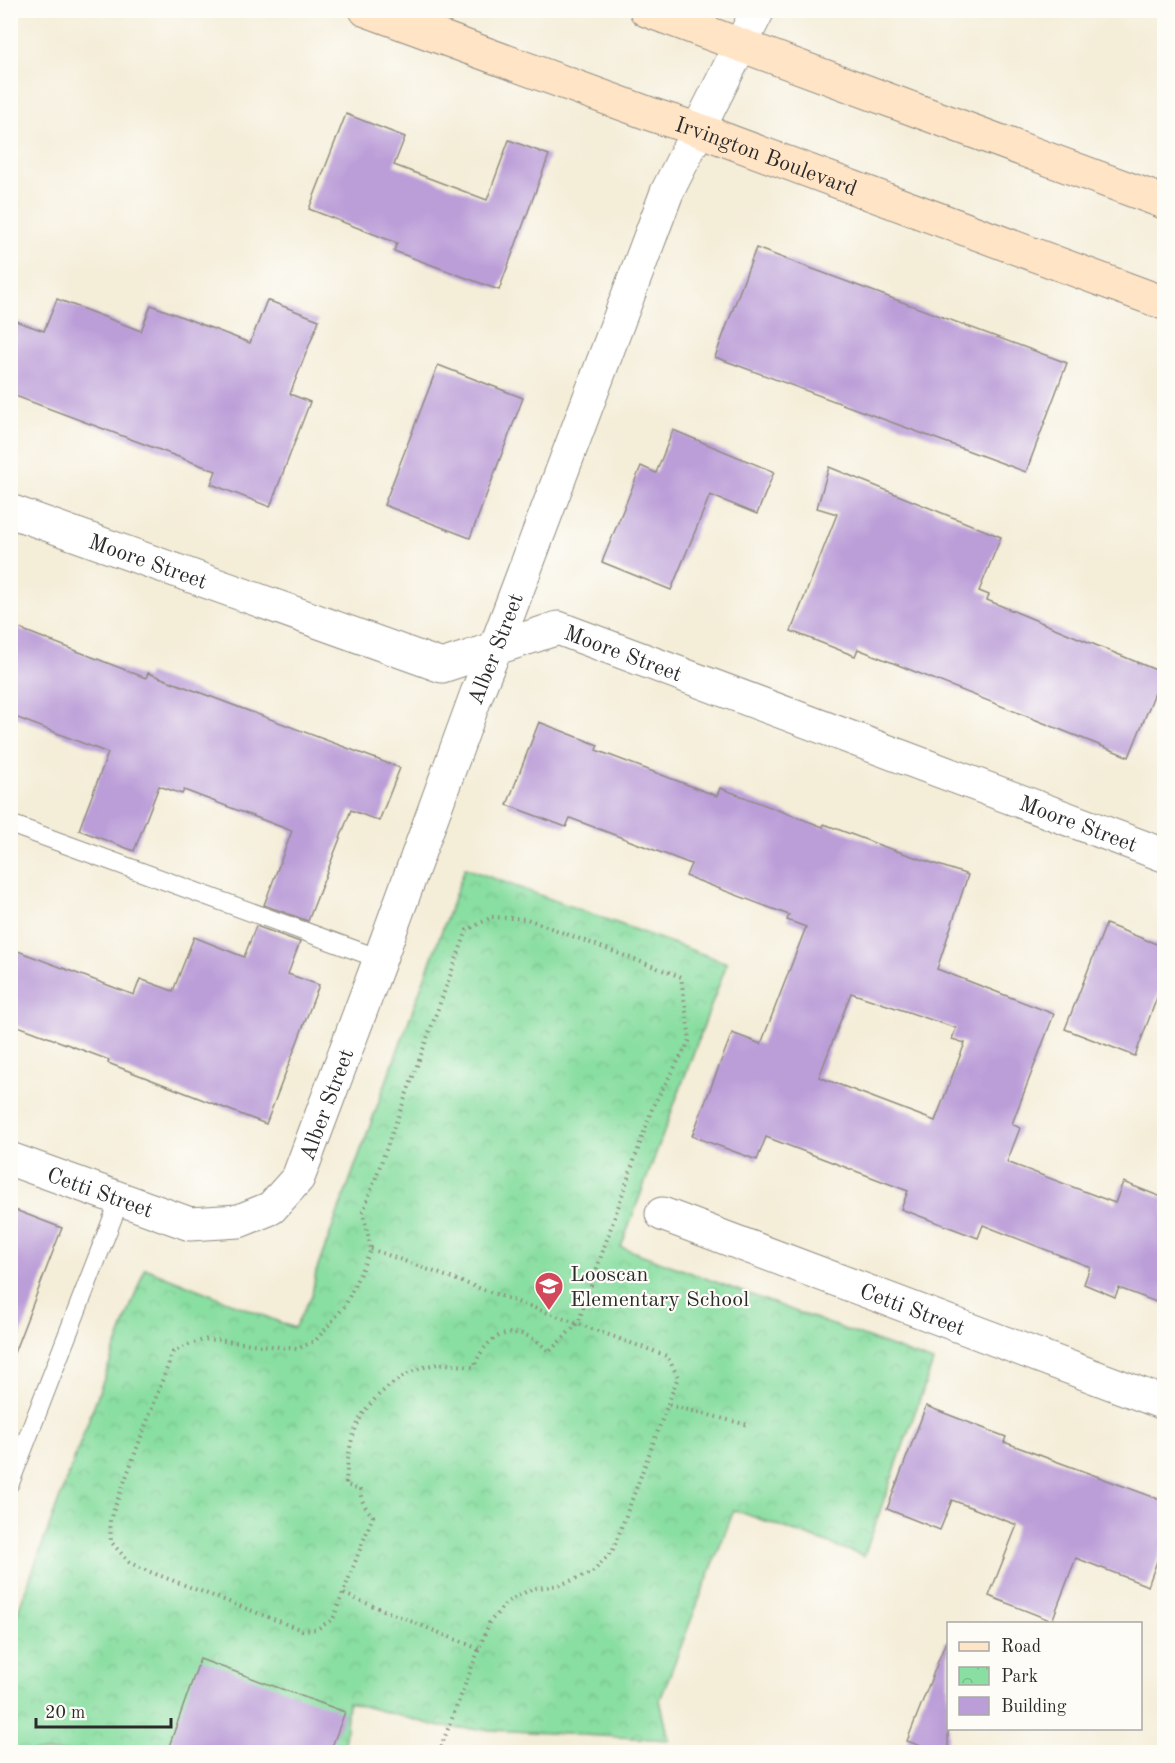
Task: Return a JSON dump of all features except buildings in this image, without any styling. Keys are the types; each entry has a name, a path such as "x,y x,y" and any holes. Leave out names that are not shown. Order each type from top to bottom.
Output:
{"main road":[{"name":"Irvington Boulevard","path":"366,10 699,130 1164,303"},
{"path":"646,10 1164,201"}],"street":[{"name":"Alber Street","path":"190,1224 239,1221 271,1208 298,1178 477,693 667,192 758,10"},
{"name":"Moore Street","path":"10,511 442,666 558,628 1164,855"},
{"name":"Cetti Street","path":"10,1158 190,1224"},
{"name":"Cetti Street","path":"662,1214 1164,1403"}],"lane":[{"path":"10,824 380,959"},
{"path":"10,1483 120,1199"}],"path":[{"path":"492,916 527,920 681,977 690,1040 653,1106 578,1323 549,1352 539,1341 527,1335 513,1333 499,1336 487,1343 474,1367 439,1364 410,1372 381,1392 359,1420 349,1450 346,1485 360,1490 365,1508 373,1516 333,1619 317,1629 302,1630 129,1562 111,1542 110,1520 173,1352 207,1339 297,1349 316,1340 345,1306 371,1249 363,1212 467,930 492,916"},
{"path":"371,1249 667,1356 678,1377 613,1550 592,1573 559,1585 531,1589 507,1602 489,1623 439,1752"},
{"path":"669,1405 747,1425"},
{"path":"344,1594 480,1648"}],"green space":[{"name":"Looscan Elementary School","path":"465,868 727,963 621,1247 933,1362 864,1556 734,1510 660,1700 669,1740 441,1727 348,1702 344,1752 11,1752 10,1632 145,1268 294,1328 312,1295 316,1272"}],"place":[{"name":"Looscan Elementary School","path":"549,1312"}]}
